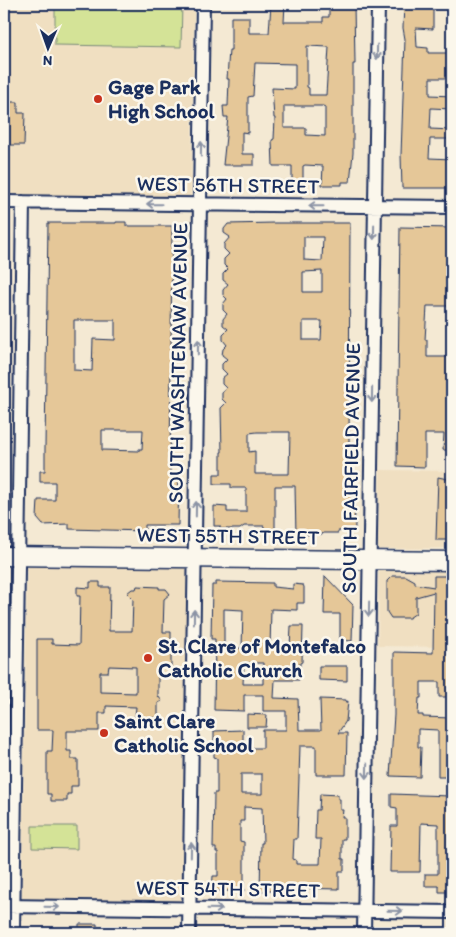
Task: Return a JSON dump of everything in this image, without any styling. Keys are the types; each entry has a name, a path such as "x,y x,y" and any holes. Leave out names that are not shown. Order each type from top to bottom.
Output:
{"main road":[{"name":"WEST 55TH STREET","path":"11,556 452,561"}],"street":[{"name":"SOUTH WASHTENAW AVENUE","path":"189,933 203,4"},
{"name":"SOUTH FAIRFIELD AVENUE","path":"364,933 378,4"},
{"name":"WEST 56TH STREET","path":"4,202 452,207"},
{"path":"13,933 9,906 11,556 23,202"},
{"name":"WEST 54TH STREET","path":"9,906 452,912"}],"shaded area":[{"name":"Gage Park High School","path":"4,4 194,4 191,197 4,195"},
{"path":"380,470 452,471 452,548 378,549"},
{"name":"Saint Clare Catholic School","path":"27,565 187,568 181,901 22,899"},
{"path":"379,569 452,572 452,647 378,646"}],"green space":[{"path":"55,4 182,4 181,47 55,45"},
{"path":"32,826 77,826 77,849 32,848"}],"building":[{"path":"271,4 285,4 284,22 323,22 323,17 329,17 329,4 354,4 353,153 350,182 342,182 342,185 322,185 323,166 305,165 303,166 303,185 292,184 292,166 273,166 272,140 274,139 275,118 272,88 295,89 295,64 255,63 253,96 248,97 248,133 242,132 242,154 254,154 254,165 223,165 228,117 224,117 223,106 228,106 229,79 227,79 229,50 231,50 231,17 249,17 249,33 269,33","holes":["307,46 329,47 326,95 309,95 309,88 307,87","284,106 325,107 325,136 306,135 306,128 284,128"]},
{"path":"404,4 433,4 433,29 416,28 417,47 428,48 428,53 452,53 452,78 430,78 430,95 452,96 452,109 431,108 430,129 452,130 452,139 430,139 429,158 452,159 452,188 402,188"},
{"path":"4,102 18,102 18,113 25,113 24,145 4,145"},
{"path":"126,222 126,226 172,226 170,473 179,473 178,525 145,525 145,531 69,529 69,524 43,525 37,518 38,500 55,500 55,482 40,482 40,471 45,471 48,223","holes":["74,320 115,320 115,340 93,339 92,371 74,370","102,430 143,430 142,449 139,449 139,451 102,450"]},
{"path":"350,223 349,442 350,476 354,476 355,531 296,535 295,486 275,486 275,530 264,530 264,526 220,529 220,526 214,526 214,506 227,507 227,512 246,512 246,488 231,488 231,484 214,484 214,474 221,474 221,408 226,403 222,399 222,393 226,388 222,384 222,378 227,374 222,369 222,364 227,359 222,355 223,349 227,345 223,340 223,334 228,329 223,325 223,319 227,314 223,310 223,304 227,299 223,295 223,290 228,284 223,280 223,274 228,269 224,265 224,259 229,254 224,249 224,244 230,237 224,233 224,229 228,224","holes":["304,237 323,237 322,261 304,260","322,271 322,292 303,292 303,272","303,321 322,321 321,340 303,340","290,432 289,474 255,474 255,451 249,452 249,433"]},
{"path":"400,227 452,228 452,306 427,306 425,340 427,340 427,357 452,357 452,450 443,450 444,434 425,434 425,467 397,466"},
{"path":"438,477 452,480 452,540 436,540"},
{"path":"325,576 353,605 352,641 340,640 340,614 324,614"},
{"path":"392,576 406,576 415,581 415,584 434,587 434,576 452,576 451,697 439,697 439,682 421,682 418,715 423,715 423,717 451,718 451,777 438,777 438,730 418,729 418,747 421,747 420,777 390,776 394,715 394,652 433,653 434,592 416,597 416,613 409,618 391,618 387,612 387,581"},
{"path":"90,582 100,582 100,587 110,587 109,631 132,631 133,599 127,593 132,589 136,589 137,586 166,589 170,594 164,599 163,632 171,632 171,667 158,667 158,696 162,701 158,703 158,718 135,717 136,707 106,706 106,713 99,713 99,731 67,731 67,751 71,751 71,759 78,759 78,786 71,786 71,794 67,794 67,801 51,801 51,794 47,794 47,751 52,751 53,730 37,730 37,639 52,639 52,644 79,645 80,596 77,596 77,587 90,588","holes":["109,666 136,667 136,693 100,692 100,672 108,672"]},
{"path":"216,582 273,583 273,587 293,589 293,584 303,585 304,587 304,603 297,603 297,610 271,609 270,648 290,649 291,626 303,626 302,662 300,663 299,680 275,680 274,698 298,699 299,730 321,730 320,699 348,701 346,721 338,733 347,733 346,775 316,775 316,746 300,746 297,839 294,839 293,859 296,860 296,864 320,864 321,839 315,839 316,810 319,810 320,794 338,795 340,810 343,810 342,817 345,817 345,839 342,839 344,871 339,871 339,889 294,888 294,891 260,891 261,843 263,843 262,808 244,807 244,821 240,821 240,841 244,842 244,891 212,891 213,876 218,876 218,852 216,852 216,848 213,848 214,793 217,793 217,758 214,757 214,731 243,730 243,748 263,748 263,730 286,730 286,711 263,711 263,695 244,695 244,711 214,710 215,639 211,639 212,585 216,585","holes":["224,609 243,610 242,648 224,648","244,663 263,663 263,684 243,684","241,774 262,774 262,794 241,794"]},
{"path":"319,666 347,666 347,681 319,680"},
{"path":"247,714 267,715 266,727 247,727"},
{"path":"391,794 450,796 450,892 439,892 439,886 425,886 425,874 438,874 438,824 421,823 420,872 390,872 391,826 397,826 397,808 391,807"},
{"path":"79,924 97,924 97,933 79,933"}],"place":[{"name":"Gage Park High School","path":"98,99"},
{"name":"St. Clare of Montefalco Catholic Church","path":"148,658"},
{"name":"Saint Clare Catholic School","path":"104,733"}]}
